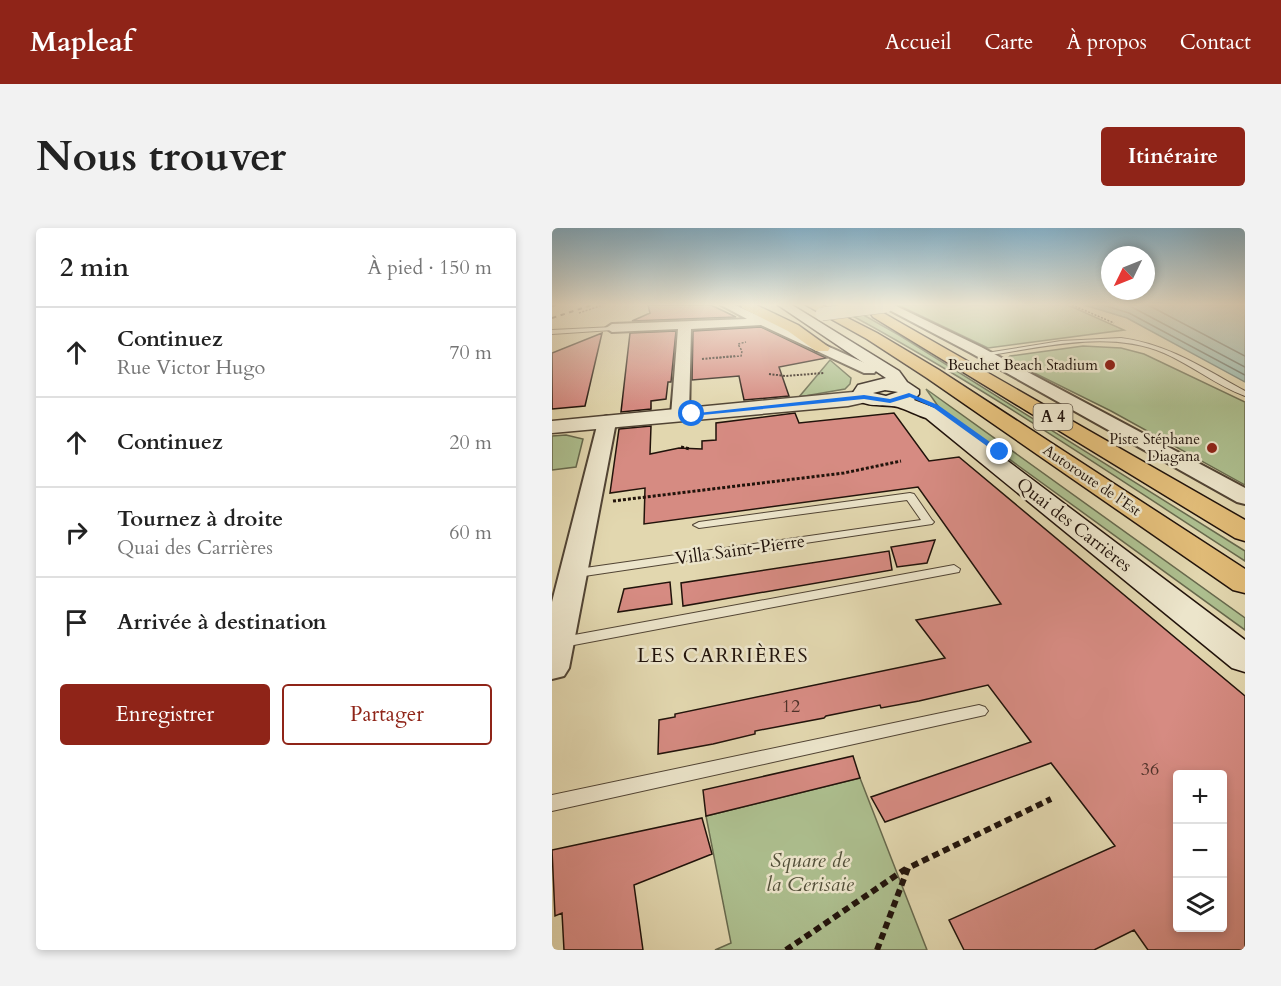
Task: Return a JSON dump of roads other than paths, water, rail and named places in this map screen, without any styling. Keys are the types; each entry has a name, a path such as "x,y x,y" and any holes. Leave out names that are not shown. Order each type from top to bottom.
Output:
{"highway":[{"path":"809,339 822,348"},
{"name":"Autoroute de l’Est","path":"876,339 933,374 1245,583"},
{"name":"Autoroute de l’Est","path":"920,339 1245,532"}],"main road":[{"name":"Quai des Carrières","path":"835,339 886,389 933,414 1245,659"},
{"name":"Quai des Carrières","path":"842,339 893,375 886,389"},
{"name":"Quai des Carrières","path":"886,389 936,406 1000,452 1245,639"},
{"path":"552,427 680,415 886,389"}],"street":[{"path":"680,415 684,339"},
{"name":"Quai des Carrières","path":"801,339 822,348 886,389"},
{"path":"952,339 1245,497"},
{"path":"552,668 558,643 562,575 607,422"}],"lane":[{"path":"983,354 1107,340 1138,342 1164,350 1245,394"},
{"name":"Villa Saint-Pierre","path":"562,575 928,522 910,496 699,525"},
{"path":"558,643 954,569"},
{"path":"552,803 979,711"}],"water":[{"path":"1165,339 1245,339 1245,382"}],"place":[{"name":"Beuchet Beach Stadium","path":"1110,365"},
{"name":"Piste Stéphane Diagana","path":"1212,448"}],"district":[{"name":"LES CARRIÈRES","path":"723,655"}],"park label":[{"name":"Square de la Cerisaie","path":"810,872"}]}
